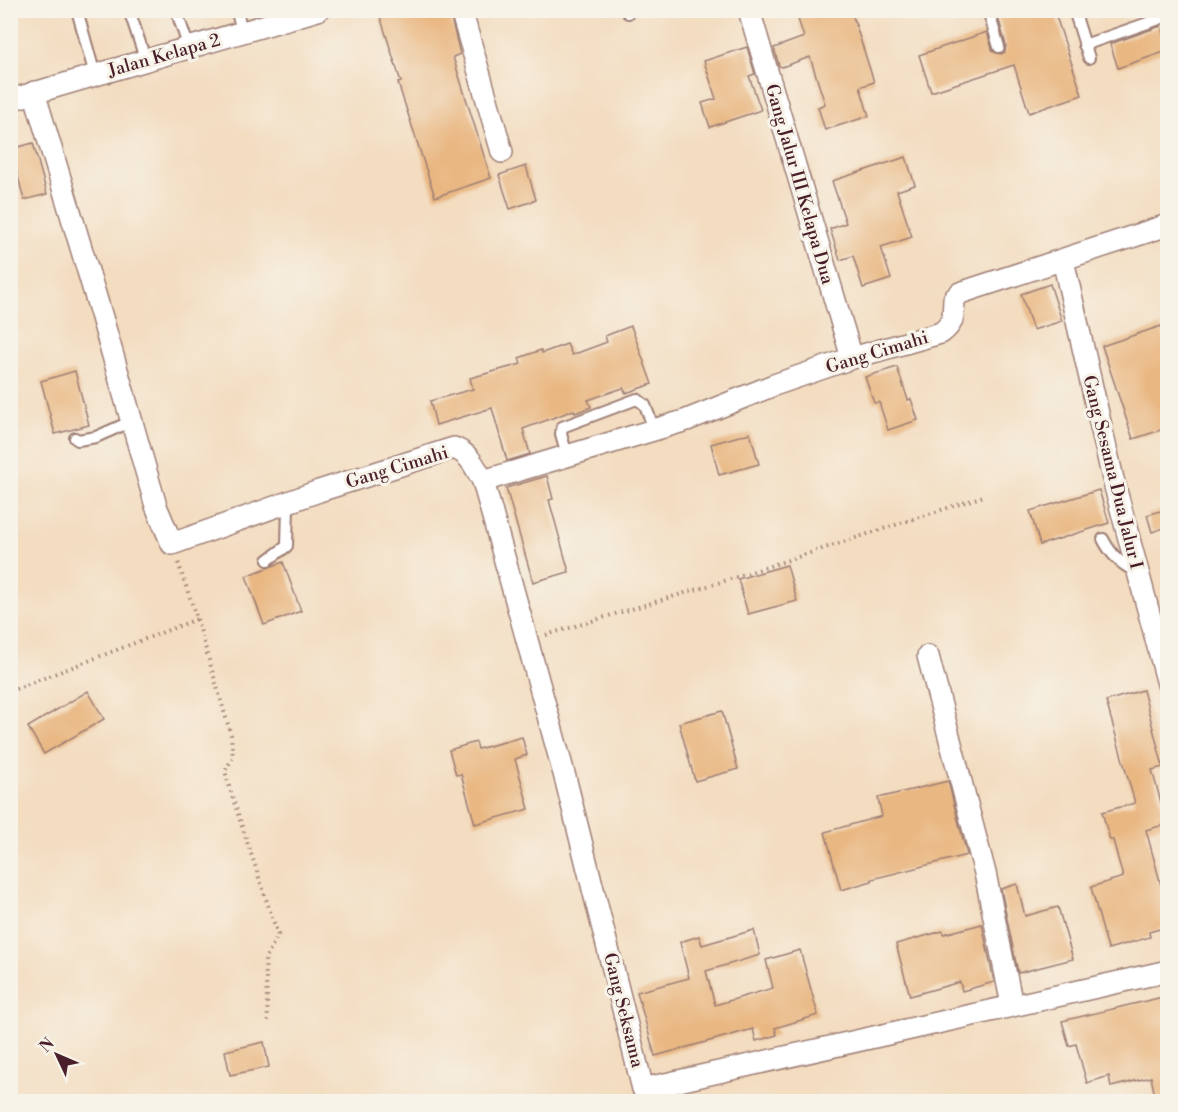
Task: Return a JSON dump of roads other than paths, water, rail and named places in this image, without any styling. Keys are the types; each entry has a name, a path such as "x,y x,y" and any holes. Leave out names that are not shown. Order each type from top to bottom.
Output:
{"street":[{"name":"Jalan Kelapa 2","path":"10,100 318,10"},
{"path":"461,10 502,152"},
{"name":"Gang Jalur III Kelapa Dua","path":"749,10 852,358"},
{"path":"34,92 132,421"},
{"name":"Gang Cimahi","path":"132,421 156,506 172,544 320,491 454,448 464,452 472,461 483,481 687,420 774,385 852,358 941,333 950,327 954,300 960,293 1167,225"},
{"name":"Gang Sesama Dua Jalur I","path":"1063,260 1113,479 1167,684"},
{"name":"Gang Seksama","path":"483,481 586,857 645,1095 1012,1005 1167,970"},
{"path":"928,656 985,873 1012,1005"}],"lane":[{"path":"77,10 95,75"},
{"path":"129,10 146,60"},
{"path":"176,10 189,48"},
{"path":"236,10 243,32"},
{"path":"988,10 999,47"},
{"path":"1074,10 1089,58"},
{"path":"1084,45 1167,16"},
{"path":"567,455 561,434 562,427 637,399 645,405 654,429"},
{"path":"75,438 78,440 96,437 132,421"},
{"path":"268,560 287,546 288,504"},
{"path":"1103,539 1108,550 1119,561 1137,572"}]}
